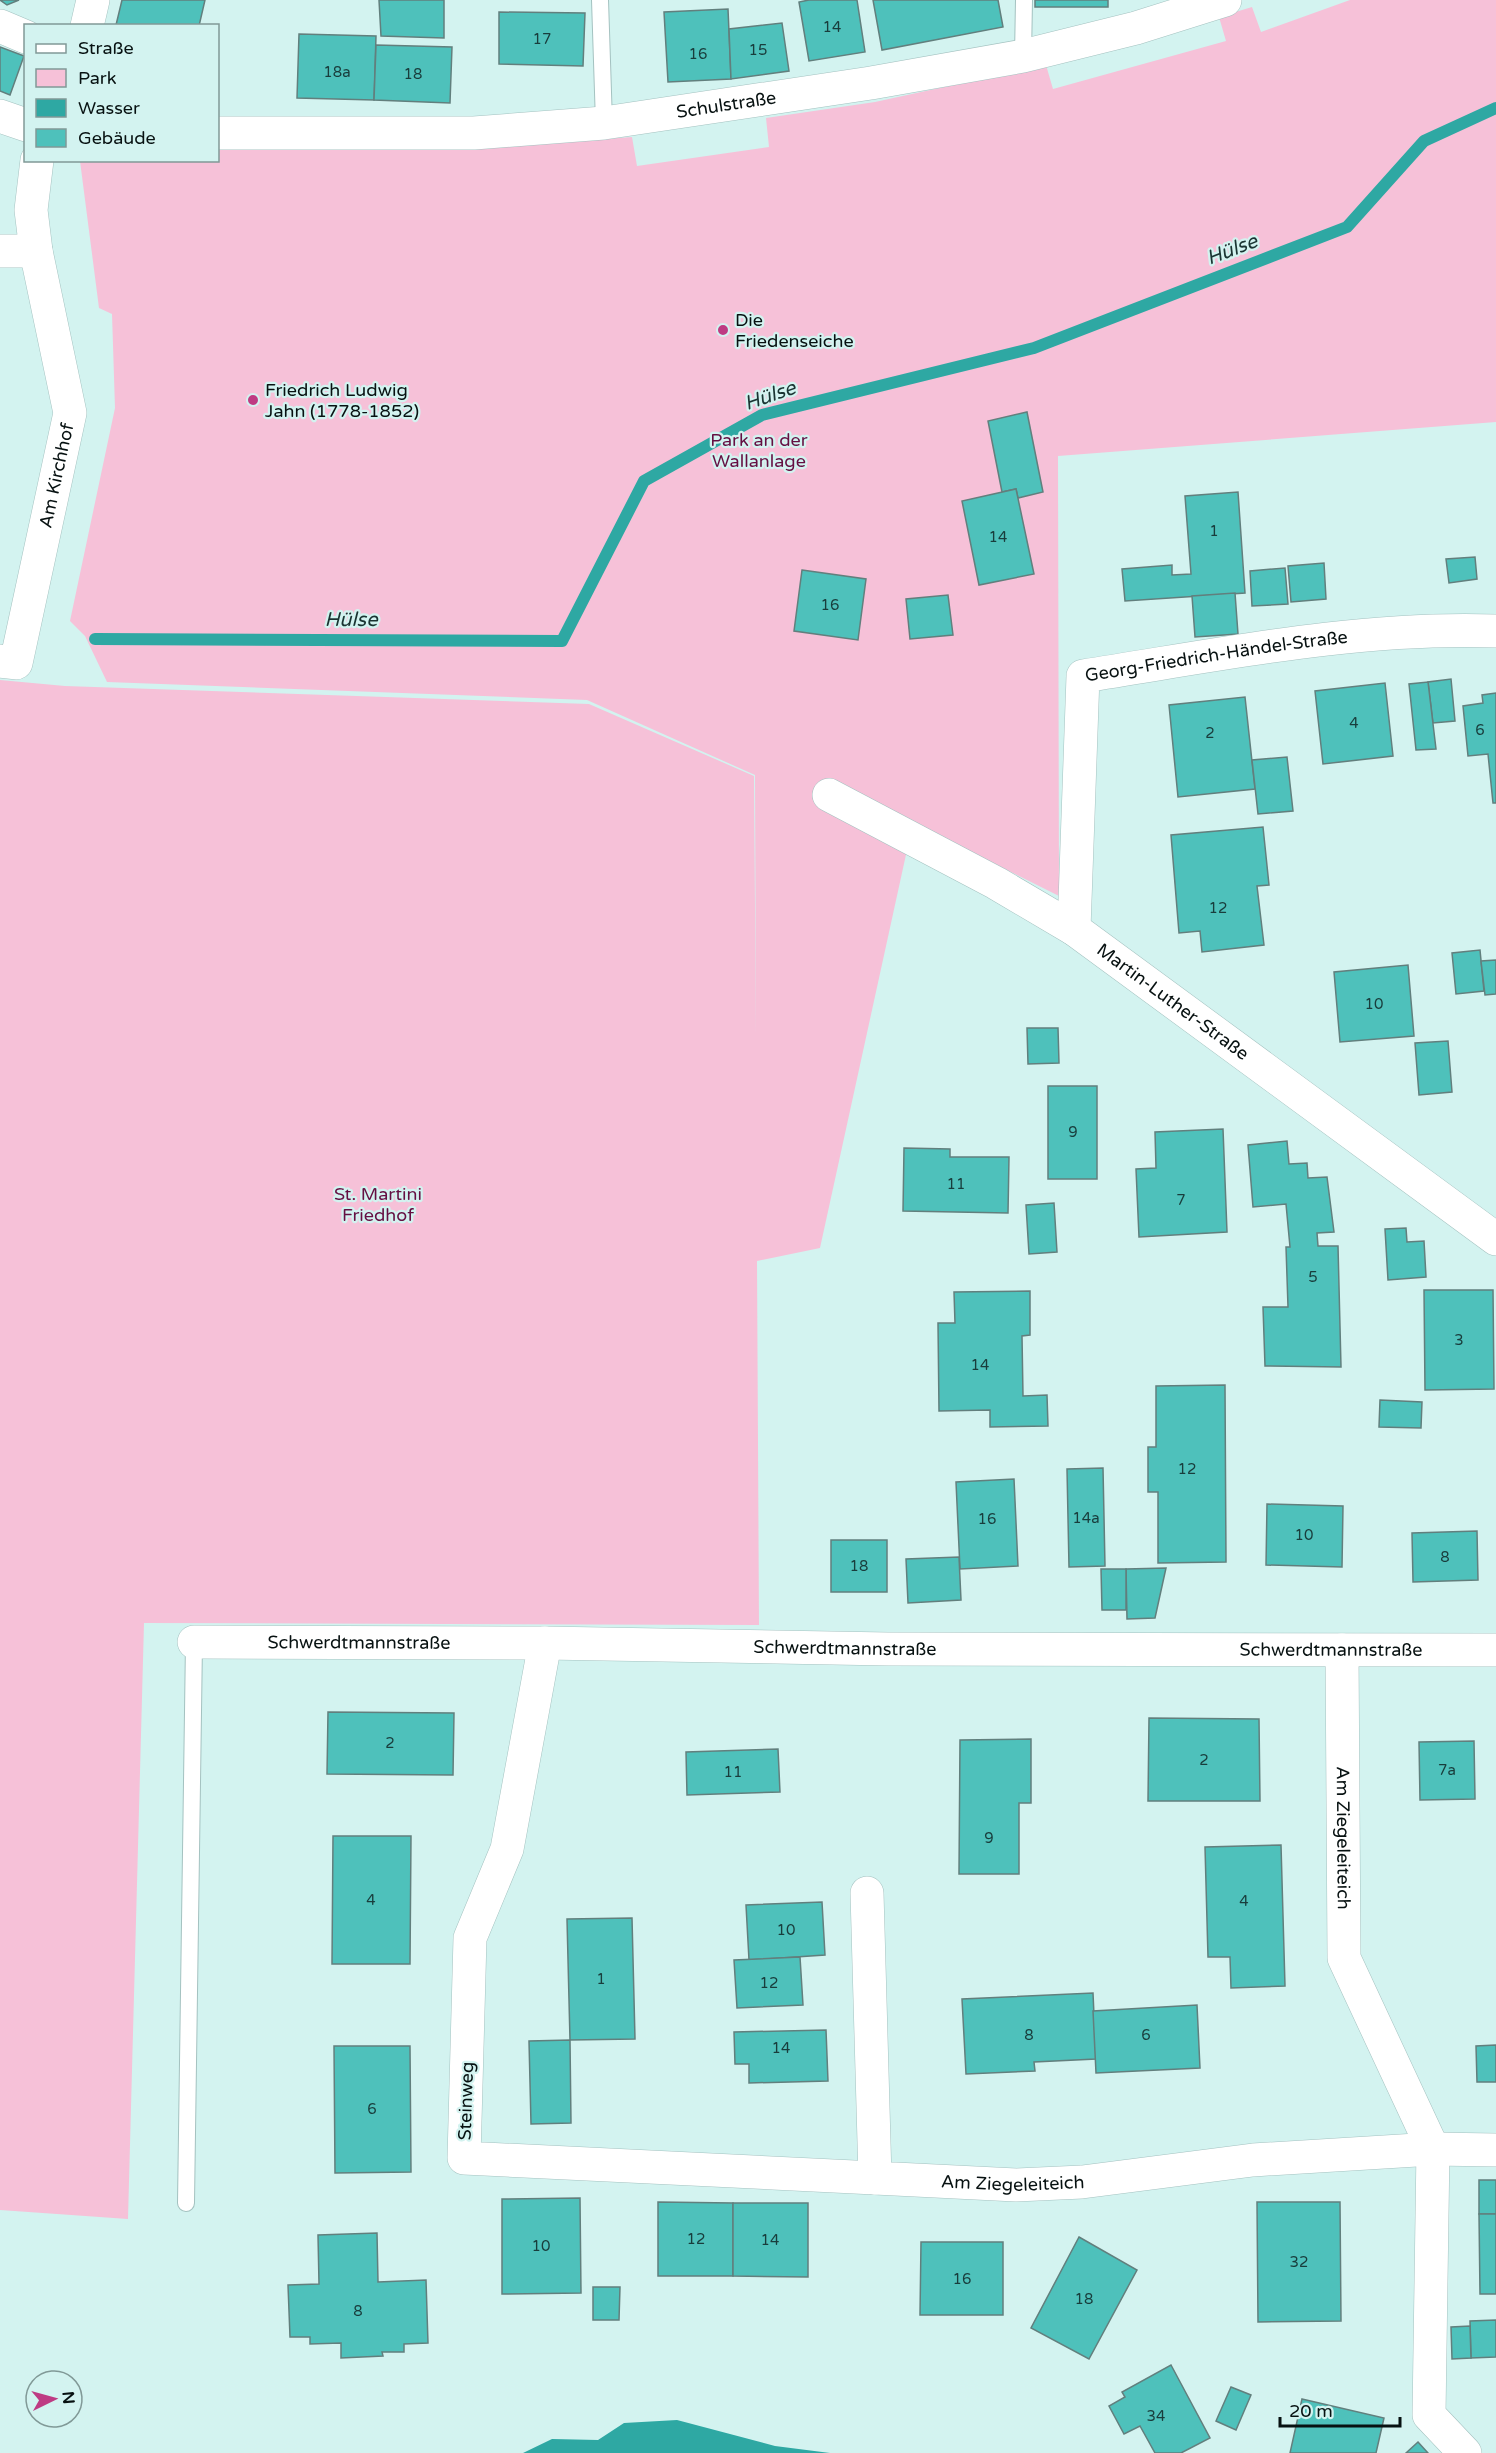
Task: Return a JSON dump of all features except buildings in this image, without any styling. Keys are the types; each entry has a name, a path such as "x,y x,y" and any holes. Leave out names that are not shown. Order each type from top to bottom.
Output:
{"street":[{"path":"87,24 93,0"},
{"name":"Schulstraße","path":"219,133 474,133 604,123 871,83 1023,56 1136,28 1225,0"},
{"path":"0,26 24,36"},
{"path":"0,116 24,123"},
{"path":"0,140 24,135"},
{"name":"Am Kirchhof","path":"8,662 70,413 36,251 31,210 36,162"},
{"path":"0,251 36,251"},
{"name":"Georg-Friedrich-Händel-Straße","path":"1074,929 1083,675 1305,641 1435,629 1496,631"},
{"name":"Martin-Luther-Straße","path":"830,795 996,883 1074,929 1496,1239"},
{"name":"Schwerdtmannstraße","path":"194,1642 544,1643 888,1649 1496,1650"},
{"name":"Steinweg","path":"544,1643 507,1850 470,1938 464,2157 875,2178"},
{"name":"Am Ziegeleiteich","path":"1342,1650 1344,1958 1433,2149 1429,2415 1465,2453"},
{"path":"867,1893 875,2178"},
{"name":"Am Ziegeleiteich","path":"875,2178 1016,2185 1082,2182 1253,2160 1433,2149 1496,2150"}],"lane":[{"path":"600,0 604,123"},
{"path":"1023,56 1024,0"},
{"path":"186,2204 194,1642"}],"green space":[{"path":"1350,0 1496,0 1496,422 1058,456 1059,896 832,783 907,850 820,1248 757,1261 759,1625 144,1623 128,2219 0,2210 0,680 65,686 589,704 754,776 756,1037 755,775 587,700 107,682 85,636 70,621 115,408 112,314 99,308 80,162 219,162 219,142 471,149 632,137 637,166 769,147 766,118 875,102 1046,65 1053,89 1226,41 1219,17 1252,7 1261,32"}],"water":[{"path":"677,2420 775,2446 830,2453 523,2453 552,2439 598,2440 624,2423"}],"waterway":[{"name":"Hülse","path":"95,639 562,641 644,481 762,415 1034,348 1347,227 1424,141 1496,108"}],"place":[{"name":"Die Friedenseiche","path":"723,330"},
{"name":"Friedrich Ludwig Jahn (1778-1852)","path":"253,400"}],"park label":[{"name":"Park an der Wallanlage","path":"759,450"},
{"name":"St. Martini Friedhof","path":"378,1204"}]}
